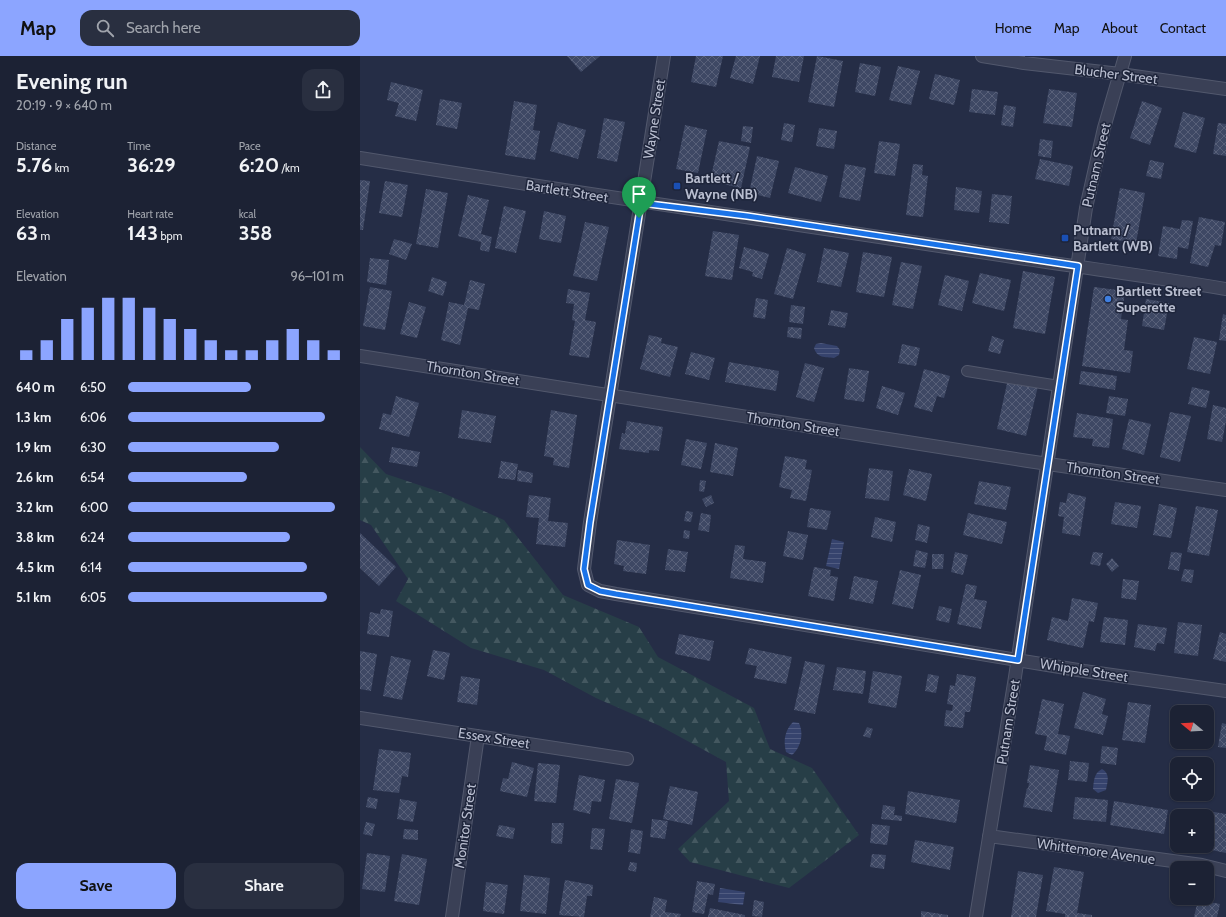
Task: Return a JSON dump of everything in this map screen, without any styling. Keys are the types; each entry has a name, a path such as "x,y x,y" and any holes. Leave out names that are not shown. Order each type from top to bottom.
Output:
{"street":[{"name":"Wayne Street","path":"588,585 584,569 586,550 664,56"},
{"name":"Blucher Street","path":"982,56 1024,63 1120,74 1226,89"},
{"name":"Putnam Street","path":"976,917 1018,660 1086,208 1104,128 1125,56"},
{"name":"Bartlett Street","path":"360,158 641,203 747,216 1226,289"},
{"name":"Thornton Street","path":"360,356 1048,464 1226,490"},
{"name":"Whipple Street","path":"588,585 600,591 616,594 1018,660 1226,691"},
{"name":"Essex Street","path":"360,718 627,759"},
{"name":"Monitor Street","path":"452,917 478,736"},
{"name":"Whittemore Avenue","path":"989,836 1202,865 1226,871"}],"lane":[{"path":"967,371 1060,386"}],"green space":[{"path":"360,447 386,474 443,493 504,520 563,595 639,627 658,657 754,708 770,749 812,768 859,835 789,888 690,862 678,849 729,801 726,762 660,726 596,698 544,670 471,648 396,601 408,579 371,525 360,520"}],"water":[{"path":"821,343 837,346 840,350 839,355 834,358 817,354 814,348 816,344"},
{"path":"832,539 844,542 839,569 826,566"},
{"path":"793,722 799,723 801,727 801,740 798,748 792,755 786,752 785,740 786,732"},
{"path":"1102,769 1107,773 1108,782 1106,790 1098,793 1093,789 1094,780 1097,773"},
{"path":"720,888 745,892 743,905 718,902"}],"building":[{"path":"567,56 600,56 581,72"},
{"path":"696,56 723,56 716,87 691,82"},
{"path":"736,56 760,56 753,84 730,78"},
{"path":"776,56 804,56 799,82 772,77"},
{"path":"817,56 843,61 834,107 808,102"},
{"path":"860,63 881,67 875,96 855,92"},
{"path":"898,66 920,71 911,105 889,100"},
{"path":"935,74 960,80 954,105 929,99"},
{"path":"391,82 423,90 416,121 395,116 399,103 387,100"},
{"path":"972,89 998,92 995,115 969,112"},
{"path":"1049,89 1077,93 1072,127 1043,123"},
{"path":"440,99 462,103 457,129 436,125"},
{"path":"514,101 537,105 533,130 540,131 535,160 505,155"},
{"path":"1142,101 1162,108 1150,145 1130,138"},
{"path":"1004,105 1016,107 1013,127 1001,125"},
{"path":"1183,112 1205,118 1196,153 1174,147"},
{"path":"604,118 625,122 617,162 597,158"},
{"path":"558,122 586,130 578,159 550,151"},
{"path":"784,123 795,125 792,142 781,140"},
{"path":"1218,123 1226,124 1226,156 1213,154"},
{"path":"685,125 707,130 698,173 676,169"},
{"path":"743,126 753,127 751,143 741,141"},
{"path":"819,128 837,131 834,149 816,146"},
{"path":"1040,139 1053,141 1051,158 1038,156"},
{"path":"719,141 750,147 741,188 710,181"},
{"path":"879,141 900,144 895,176 874,173"},
{"path":"757,156 779,161 770,198 749,193"},
{"path":"1040,159 1073,166 1069,186 1035,179"},
{"path":"1150,160 1164,163 1161,179 1146,176"},
{"path":"845,164 866,168 860,201 839,197"},
{"path":"913,164 923,165 922,175 928,176 923,217 906,215"},
{"path":"795,167 828,176 821,202 788,193"},
{"path":"360,180 370,181 363,230 360,230"},
{"path":"385,181 408,185 402,217 379,213"},
{"path":"956,187 982,191 979,213 954,210"},
{"path":"1120,188 1145,193 1136,243 1111,239"},
{"path":"426,189 448,193 438,248 416,244"},
{"path":"992,194 1012,196 1009,224 989,222"},
{"path":"468,195 489,200 481,234 492,237 489,252 480,250 481,242 458,236"},
{"path":"504,206 526,211 516,253 495,248"},
{"path":"544,211 566,216 561,243 539,239"},
{"path":"1199,217 1225,222 1221,246 1215,245 1208,267 1190,263"},
{"path":"1182,220 1193,221 1188,249 1178,247 1177,259 1158,256 1163,226 1180,229"},
{"path":"585,222 609,227 597,281 573,276"},
{"path":"713,231 739,235 732,280 705,276"},
{"path":"394,239 412,244 406,260 389,254"},
{"path":"744,247 769,254 762,279 752,276 753,272 739,268"},
{"path":"787,248 806,254 793,299 774,294"},
{"path":"824,248 849,253 841,287 817,282"},
{"path":"863,252 892,257 884,297 856,292"},
{"path":"370,258 389,260 386,285 367,282"},
{"path":"901,262 922,266 913,309 892,305"},
{"path":"1023,271 1055,277 1045,334 1013,328"},
{"path":"980,273 1011,280 1004,311 972,303"},
{"path":"945,275 969,281 962,311 938,305"},
{"path":"432,277 447,282 443,296 428,291"},
{"path":"470,280 485,284 479,310 468,308 460,345 441,340 449,302 464,305"},
{"path":"370,287 392,291 385,330 363,326"},
{"path":"1094,287 1125,291 1121,319 1128,320 1124,350 1133,351 1130,373 1082,366"},
{"path":"568,289 590,293 585,320 596,322 589,358 569,355 575,321 572,320 574,304 566,303"},
{"path":"756,298 768,300 765,319 753,317"},
{"path":"1146,299 1169,303 1164,330 1142,326"},
{"path":"409,302 426,307 417,338 400,334"},
{"path":"791,305 805,307 803,324 789,322"},
{"path":"831,310 848,313 845,328 828,325"},
{"path":"1223,314 1226,315 1226,341 1219,340"},
{"path":"788,327 802,328 801,339 787,337"},
{"path":"649,335 662,338 661,343 678,347 670,377 640,369"},
{"path":"992,336 1004,340 1000,354 988,351"},
{"path":"1194,337 1217,342 1210,374 1187,369"},
{"path":"902,344 920,348 916,366 898,363"},
{"path":"691,352 715,358 709,380 685,374"},
{"path":"729,362 779,371 776,391 725,382"},
{"path":"805,363 824,368 814,402 796,397"},
{"path":"849,368 869,371 864,402 844,399"},
{"path":"924,369 950,376 944,398 937,396 932,412 914,407"},
{"path":"1081,371 1117,376 1115,390 1079,384"},
{"path":"1008,379 1038,386 1026,436 997,429"},
{"path":"882,386 905,393 898,415 876,408"},
{"path":"1192,387 1210,391 1206,408 1188,404"},
{"path":"396,396 419,403 409,437 379,429 383,413 391,415"},
{"path":"1109,396 1128,399 1125,416 1106,413"},
{"path":"1213,405 1226,408 1226,421 1222,442 1207,439"},
{"path":"462,410 496,416 491,443 458,438"},
{"path":"551,410 577,415 569,468 553,465 554,458 544,456"},
{"path":"1170,412 1191,416 1180,462 1160,457"},
{"path":"1077,413 1113,419 1109,448 1092,446 1093,439 1073,437"},
{"path":"1129,419 1151,424 1144,455 1122,449"},
{"path":"627,421 663,427 659,451 649,450 649,453 619,449 622,433 625,434"},
{"path":"686,439 707,443 701,469 681,465"},
{"path":"715,443 738,448 733,476 710,472"},
{"path":"392,447 420,452 417,467 389,462"},
{"path":"785,456 807,460 805,469 812,470 806,501 790,498 792,490 779,487"},
{"path":"501,461 518,464 515,480 498,478"},
{"path":"869,468 893,471 889,501 865,498"},
{"path":"909,469 932,474 926,501 903,495"},
{"path":"518,470 533,473 532,483 517,481"},
{"path":"700,480 706,481 704,492 699,491"},
{"path":"979,481 1011,487 1006,510 974,504"},
{"path":"1068,493 1086,497 1080,536 1062,533 1064,517 1058,516 1060,502 1066,503"},
{"path":"529,495 551,498 548,521 568,523 565,547 536,544 539,518 526,517"},
{"path":"711,495 714,503 706,507 702,499"},
{"path":"1115,502 1141,506 1137,528 1111,524"},
{"path":"1159,504 1177,508 1171,538 1153,535"},
{"path":"1196,506 1218,510 1209,556 1187,552"},
{"path":"810,508 831,511 827,530 807,527"},
{"path":"686,511 693,512 691,522 684,521"},
{"path":"701,513 711,515 709,532 698,530"},
{"path":"968,513 1007,522 1002,544 963,535"},
{"path":"875,517 896,522 892,542 871,537"},
{"path":"918,524 930,527 927,543 915,540"},
{"path":"684,530 690,531 689,539 683,538"},
{"path":"788,531 808,535 803,560 783,556"},
{"path":"360,533 396,567 379,586 360,568"},
{"path":"617,540 650,545 646,574 623,571 624,566 614,564"},
{"path":"735,545 745,546 743,559 766,562 763,583 730,578"},
{"path":"668,549 688,552 685,572 665,570"},
{"path":"916,550 928,553 925,568 913,566"},
{"path":"955,552 968,555 963,575 951,572"},
{"path":"1093,552 1103,553 1100,566 1090,564"},
{"path":"1171,552 1182,553 1179,571 1168,569"},
{"path":"932,554 944,554 943,569 932,569"},
{"path":"1112,558 1119,566 1112,572 1106,564"},
{"path":"814,567 831,570 830,576 838,577 834,601 808,596"},
{"path":"1184,569 1194,570 1192,583 1181,581"},
{"path":"900,570 921,575 913,609 892,604"},
{"path":"854,576 878,581 873,604 849,599"},
{"path":"1123,579 1139,581 1136,600 1121,598"},
{"path":"966,584 977,586 974,599 987,601 981,629 957,624"},
{"path":"1072,598 1098,603 1094,622 1089,621 1083,648 1047,640 1052,617 1068,621"},
{"path":"939,606 952,609 949,623 936,620"},
{"path":"381,609 393,611 389,637 367,634 370,612 380,614"},
{"path":"1104,617 1128,620 1125,645 1100,642"},
{"path":"1178,622 1202,625 1198,656 1174,653"},
{"path":"1138,624 1167,628 1164,644 1157,643 1155,651 1134,647"},
{"path":"1220,632 1226,634 1226,662 1213,659"},
{"path":"679,634 714,641 710,661 675,654"},
{"path":"749,648 792,657 786,684 754,678 757,666 745,664"},
{"path":"433,650 450,653 444,680 427,676"},
{"path":"360,651 377,654 371,691 360,689"},
{"path":"391,656 411,660 402,700 383,696"},
{"path":"805,661 825,665 815,714 794,710"},
{"path":"837,667 866,671 863,694 833,690"},
{"path":"873,671 902,676 896,708 868,703"},
{"path":"928,674 939,676 936,693 925,691"},
{"path":"957,674 976,677 970,712 965,712 963,728 944,726 946,710 952,711 953,705 947,704 950,685 955,686"},
{"path":"461,676 480,679 477,705 457,702"},
{"path":"1083,692 1106,699 1102,714 1108,716 1103,735 1074,728"},
{"path":"1042,699 1064,704 1058,734 1070,736 1066,755 1044,750 1047,736 1035,734"},
{"path":"1128,702 1151,705 1145,743 1122,740"},
{"path":"1222,723 1226,724 1226,748 1218,747"},
{"path":"867,727 873,729 870,738 863,736"},
{"path":"1102,746 1118,748 1116,765 1100,763"},
{"path":"379,749 411,753 408,777 402,776 399,793 373,790"},
{"path":"1070,761 1089,763 1087,782 1068,780"},
{"path":"512,762 534,768 527,797 500,791 503,778 508,779"},
{"path":"538,763 560,765 556,803 534,801"},
{"path":"1030,765 1059,770 1052,812 1023,807 1029,783 1027,783"},
{"path":"579,775 605,780 601,802 592,801 590,814 573,810"},
{"path":"616,779 639,783 632,823 609,819"},
{"path":"670,786 698,792 692,825 663,819"},
{"path":"908,791 960,800 956,823 905,814"},
{"path":"368,797 378,799 376,809 366,807"},
{"path":"1075,797 1108,800 1106,822 1073,819"},
{"path":"400,799 417,802 413,822 397,819"},
{"path":"1114,801 1168,810 1164,834 1110,825"},
{"path":"883,805 895,807 894,815 902,816 902,821 881,819"},
{"path":"1214,812 1226,814 1226,853 1214,850"},
{"path":"652,819 668,821 665,839 650,837"},
{"path":"366,822 375,824 372,836 363,834"},
{"path":"552,823 564,823 562,844 551,843"},
{"path":"872,824 890,826 887,845 870,843"},
{"path":"499,825 515,828 513,839 496,836"},
{"path":"592,828 605,829 602,850 590,849"},
{"path":"404,829 418,830 418,840 403,839"},
{"path":"631,829 643,831 640,854 628,852"},
{"path":"915,840 954,847 950,870 911,862"},
{"path":"367,853 390,856 385,892 362,889"},
{"path":"402,854 427,859 419,905 394,901"},
{"path":"872,854 886,855 884,869 870,867"},
{"path":"630,862 637,863 636,872 628,870"},
{"path":"1054,867 1084,872 1077,913 1092,915 1092,917 1065,917 1065,914 1046,911"},
{"path":"1018,871 1043,875 1036,917 1011,917"},
{"path":"524,875 550,878 546,914 520,911"},
{"path":"565,880 593,885 592,896 587,896 584,917 559,915"},
{"path":"697,881 715,884 713,895 708,894 704,914 692,912"},
{"path":"486,882 508,885 504,914 483,911"},
{"path":"654,897 667,900 665,912 681,914 680,917 650,917"},
{"path":"754,900 764,902 762,917 752,916"},
{"path":"1214,903 1220,904 1217,917 1194,917 1197,905 1214,905"},
{"path":"710,908 745,915 745,917 708,917"},
{"path":"921,911 948,915 948,917 921,917"}],"place":[{"name":"Bartlett / Wayne (NB)","path":"677,186"},
{"name":"Putnam / Bartlett (WB)","path":"1065,238"},
{"name":"Bartlett Street Superette","path":"1108,299"}],"route":[{"path":"641,203 747,216 1063,265 1078,266 1018,660 616,594 600,591 588,585 584,569 590,522 639,218 641,203"}]}
